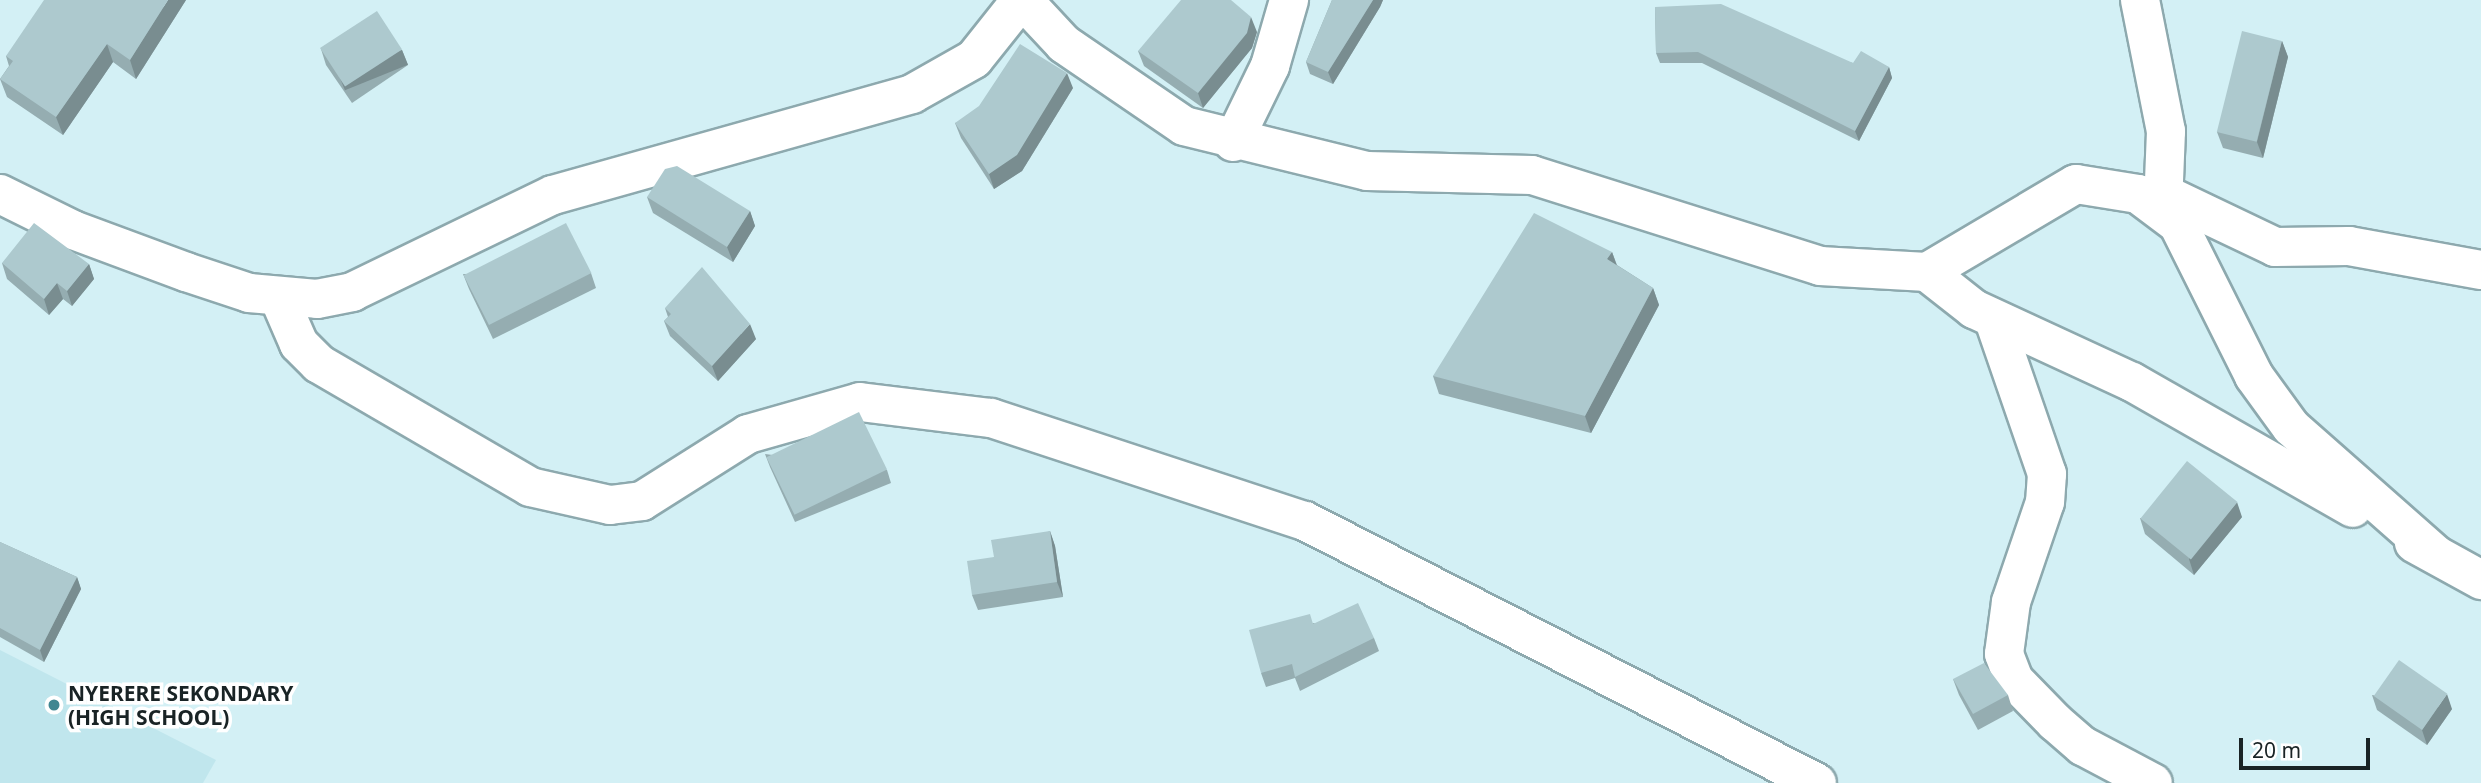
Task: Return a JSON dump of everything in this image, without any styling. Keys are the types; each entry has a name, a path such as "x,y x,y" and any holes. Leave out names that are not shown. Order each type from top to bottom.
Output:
{"street":[{"path":"0,194 127,251 279,298 352,292 553,195 912,94 974,59 1022,0 1065,44 1150,108 1233,142 1367,171 1532,175 1820,266 1927,272 1994,320 2132,382 2481,580"},
{"path":"1233,142 1270,66 1289,0"},
{"path":"2140,0 2163,107 2163,201 2197,253 2254,376 2291,427 2435,554"},
{"path":"1927,272 2076,184 2108,185 2163,201 2275,247 2349,246 2481,270"},
{"path":"279,298 299,344 319,364 530,487 611,505 642,501 748,434 860,401 991,418 1305,521 1817,783"},
{"path":"1994,320 2047,474 2045,502 2011,602 2004,654 2014,680 2055,722 2130,779"}],"shaded area":[{"name":"NYERERE SEKONDARY (HIGH SCHOOL)","path":"0,650 216,760 203,783 0,783"}],"building":[{"path":"44,0 168,0 130,60 107,44 56,117 0,79 13,61 6,56"},
{"path":"1181,0 1231,0 1251,17 1247,33 1198,93 1138,51"},
{"path":"1332,0 1373,0 1328,72 1306,62"},
{"path":"1721,4 1853,63 1861,51 1889,67 1855,131 1698,52 1656,53 1655,7"},
{"path":"377,11 402,50 345,87 320,48"},
{"path":"2242,31 2282,41 2257,142 2217,132"},
{"path":"1020,44 1067,73 1017,155 989,174 955,123 979,106"},
{"path":"677,166 750,211 727,247 647,197 665,169"},
{"path":"1534,213 1612,252 1607,259 1653,288 1585,416 1433,376"},
{"path":"34,223 89,264 67,291 57,283 44,299 2,263"},
{"path":"566,223 591,273 489,325 464,275"},
{"path":"702,267 750,324 712,366 664,321 671,314 665,308"},
{"path":"859,412 887,470 794,515 766,457"},
{"path":"2187,461 2238,502 2191,559 2140,519"},
{"path":"1050,531 1057,582 972,595 967,561 994,557 991,540"},
{"path":"0,542 77,577 40,650 0,628"},
{"path":"1358,603 1374,638 1295,677 1292,664 1261,673 1249,630 1310,614 1313,624"},
{"path":"2399,660 2447,694 2422,730 2374,696"},
{"path":"1984,663 2008,695 1973,714 1953,679"}],"place":[{"name":"NYERERE SEKONDARY (HIGH SCHOOL)","path":"54,705"}]}
